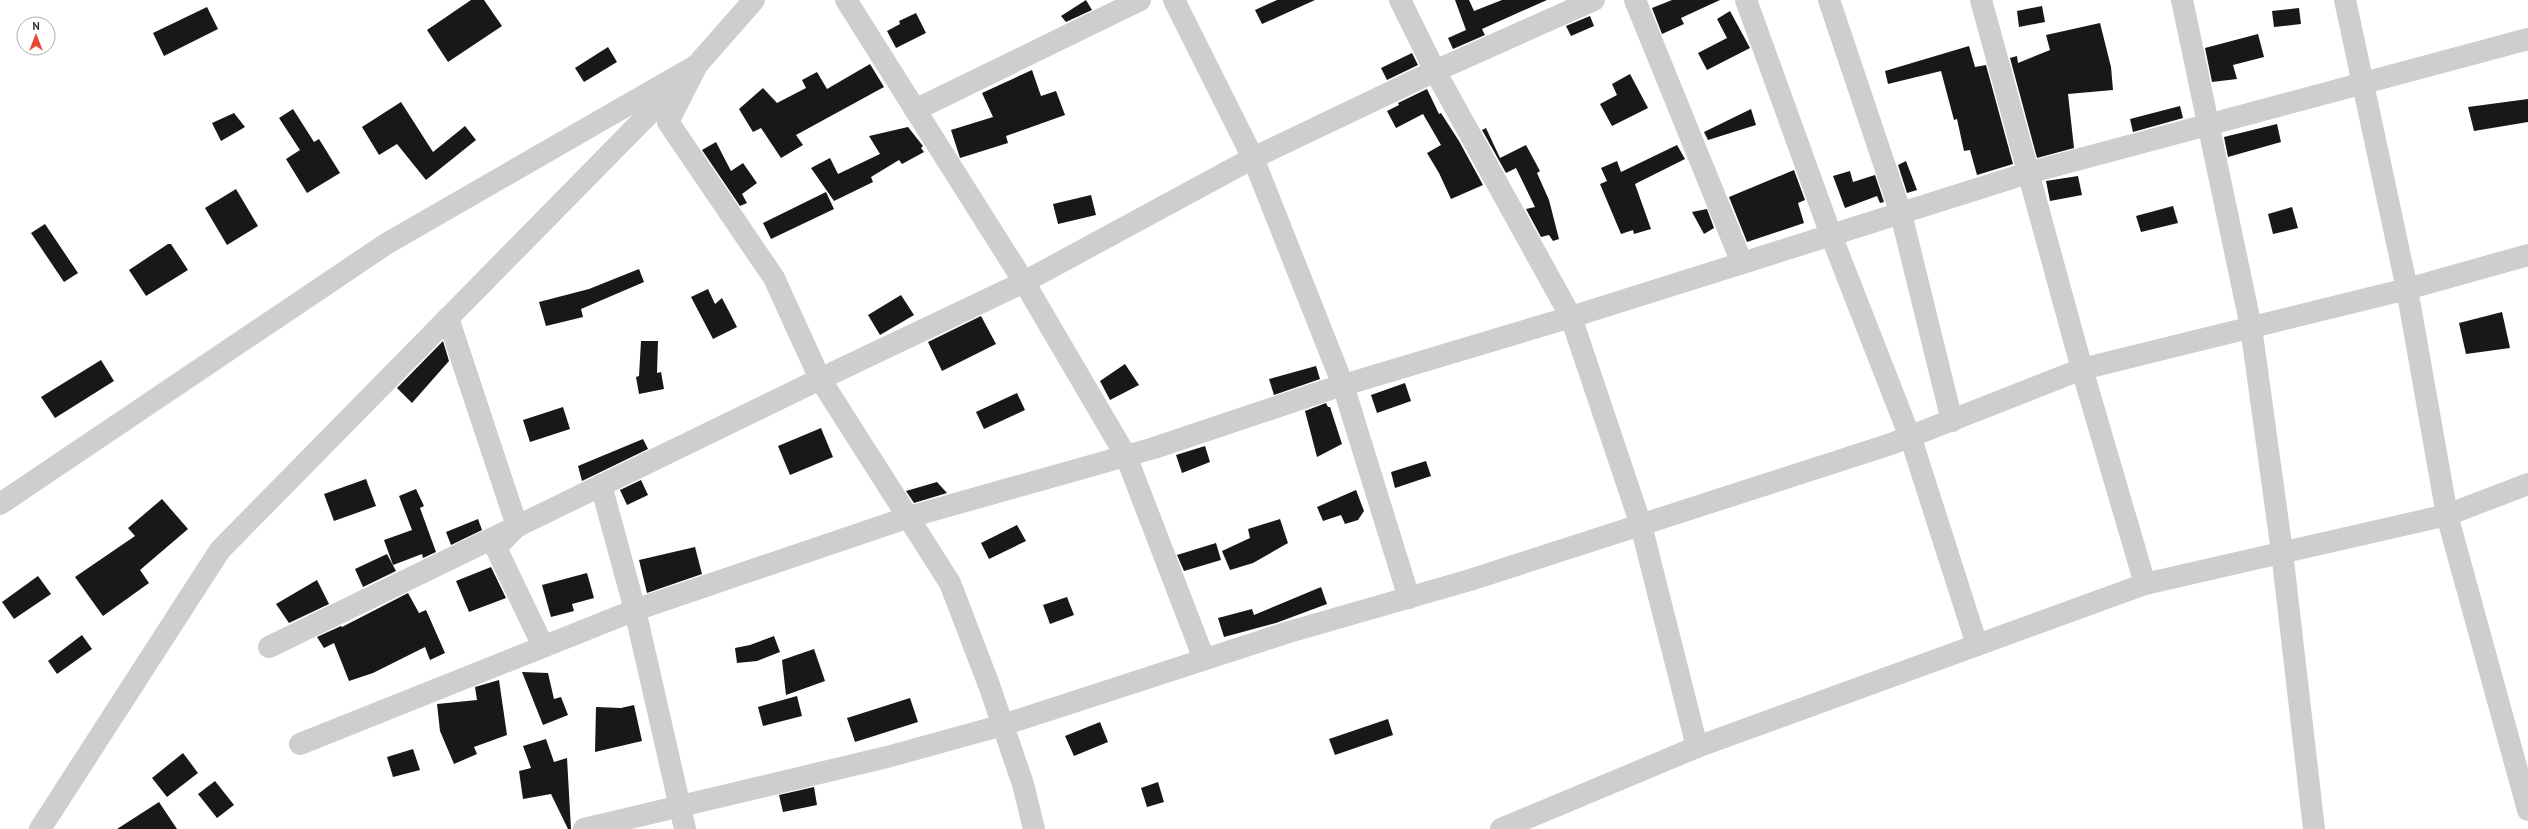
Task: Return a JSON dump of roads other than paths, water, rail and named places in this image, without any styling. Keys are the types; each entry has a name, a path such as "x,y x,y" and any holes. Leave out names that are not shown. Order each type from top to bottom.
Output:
{"street":[{"path":"40,829 220,550 698,65 754,0"},
{"path":"846,0 1024,282 1126,456 1204,659"},
{"path":"915,110 1140,0"},
{"path":"1174,0 1253,158 1343,385 1409,598"},
{"path":"1400,0 1435,71 1571,316 1641,525 1697,747"},
{"path":"269,647 820,379 1024,282 1253,158 1435,71 1594,0"},
{"path":"1635,0 1742,263"},
{"path":"1746,0 1831,235 1910,437 1977,645"},
{"path":"1829,0 1901,214 1952,420"},
{"path":"1981,0 2082,369 2145,584"},
{"path":"2182,0 2251,327 2282,552 2314,829"},
{"path":"2345,0 2407,289 2447,515 2528,810"},
{"path":"300,744 635,610 909,517 1126,456 1343,385 1901,214 2028,173 2528,39"},
{"path":"698,65 668,122 774,278 820,379 950,583 1003,725 1023,784 1034,829"},
{"path":"0,504 386,244 698,65"},
{"path":"584,829 888,757 1003,725 1204,659 1409,598 1641,525 1910,437 2082,369 2407,289 2528,255"},
{"path":"448,318 517,526"},
{"path":"1501,829 1697,747 2145,584 2447,515 2528,484"},
{"path":"601,485 635,610 685,829"},
{"path":"517,526 496,548 543,646"}]}
